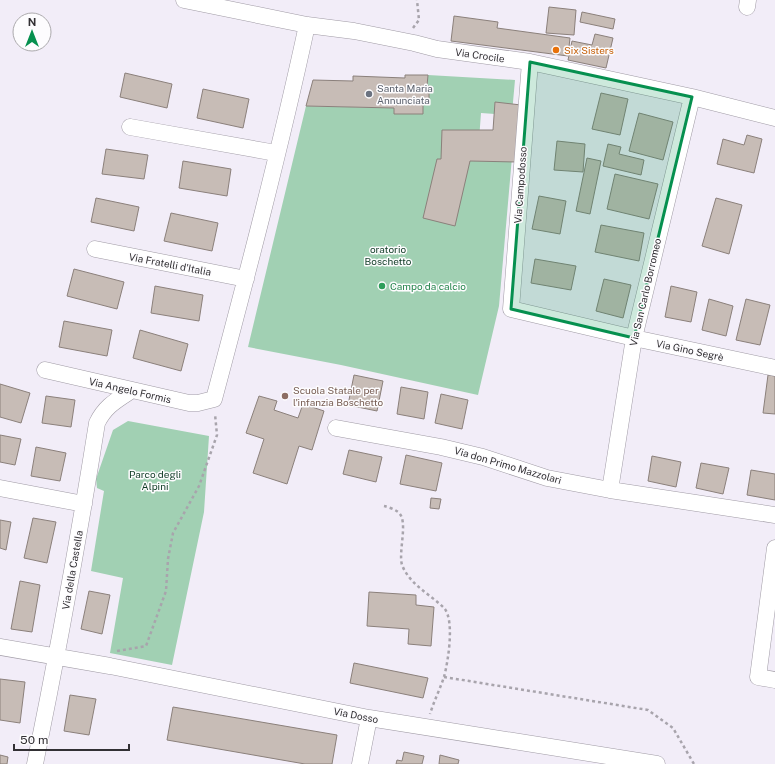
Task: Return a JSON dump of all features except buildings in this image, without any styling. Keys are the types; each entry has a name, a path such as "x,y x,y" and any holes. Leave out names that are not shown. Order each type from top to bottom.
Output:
{"street":[{"name":"Via Crocile","path":"184,0 307,24 354,31 437,49 530,62 692,97 775,118"},
{"path":"214,399 246,279 307,24"},
{"name":"Via Campodosso","path":"511,309 530,62"},
{"name":"Via San Carlo Borromeo","path":"610,490 634,338 692,97"},
{"path":"130,127 276,154"},
{"name":"Via Fratelli d'Italia","path":"95,249 246,279"},
{"name":"Via Gino Segrè","path":"511,309 634,338 775,368"},
{"name":"Via Angelo Formis","path":"46,370 189,403 198,404 214,399"},
{"name":"Via della Castella","path":"35,764 84,504 97,423 101,413 107,407 132,390"},
{"name":"Via don Primo Mazzolari","path":"336,428 441,447 483,457 547,478 610,490 775,515"},
{"path":"0,488 84,504"},
{"path":"775,548 758,677 775,680"},
{"name":"Via Dosso","path":"0,647 56,658 110,666 369,718 657,764"},
{"path":"360,764 369,718"}],"path":[{"path":"404,41 419,20 417,0"},
{"path":"110,666 112,652 146,646 166,591 168,559 173,533 199,486 217,435 214,399"},
{"path":"384,506 398,512 403,521 401,541 402,564 410,578 445,609 449,622 450,645 444,677 425,727"},
{"path":"444,677 648,710 673,728 694,764"}],"highlighted area":[{"path":"530,62 692,97 634,338 511,309"}],"green space":[{"name":"oratorio Boschetto","path":"428,75 515,80 512,113 509,115 481,113 479,140 512,157 499,306 478,395 341,365 248,347 306,106 394,108 394,114 429,102 429,86 427,86"},
{"name":"Parco degli Alpini","path":"128,421 209,436 204,512 172,665 110,653 123,578 91,571 104,491 97,488 96,479 113,430"}],"place":[{"name":"Six Sisters","path":"556,50"},
{"name":"Santa Maria Annunciata","path":"369,94"},
{"name":"Campo da calcio","path":"382,286"},
{"name":"Scuola Statale per l'infanzia Boschetto","path":"285,396"}]}
